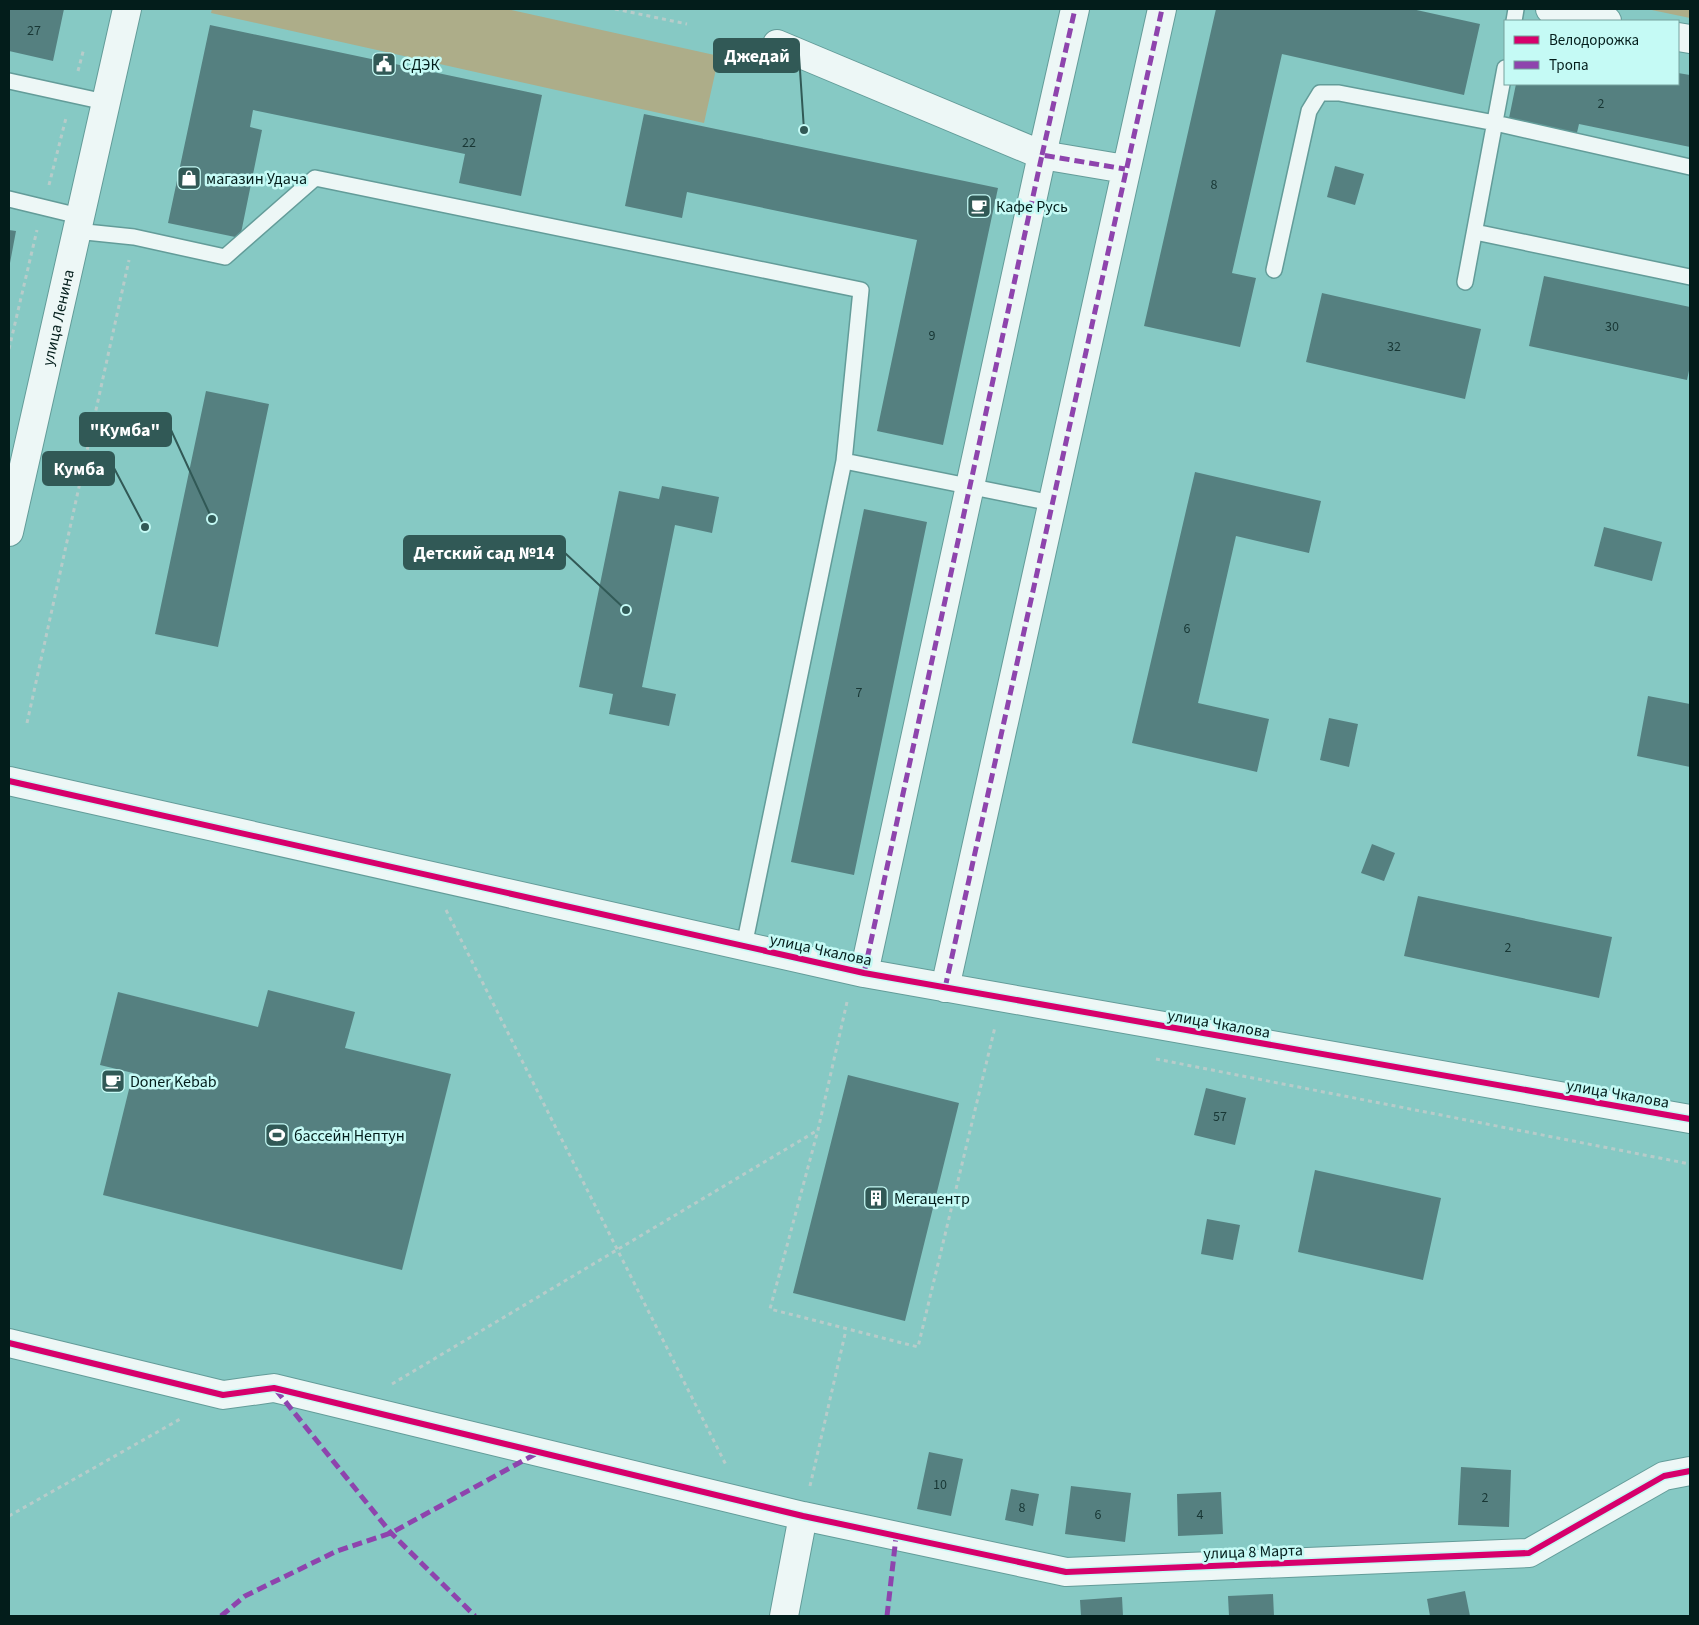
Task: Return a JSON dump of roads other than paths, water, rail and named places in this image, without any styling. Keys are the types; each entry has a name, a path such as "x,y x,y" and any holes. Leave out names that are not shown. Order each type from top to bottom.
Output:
{"street":[{"name":"улица Ленина","path":"11,517 127,9"},
{"path":"864,973 1075,9"},
{"path":"945,988 1162,9"},
{"path":"1550,9 1602,20"},
{"path":"777,44 1042,155 1125,169"},
{"name":"улица Чкалова","path":"9,781 864,973 1690,1119"},
{"name":"улица 8 Марта","path":"9,1343 223,1394 274,1388 803,1516 1066,1572 1529,1553 1664,1476 1690,1471"},
{"path":"784,1616 803,1516"}],"lane":[{"path":"1465,282 1504,74"},
{"path":"9,81 105,102"},
{"path":"1274,270 1309,111 1320,93 1339,94 1495,123 1690,167"},
{"path":"9,199 43,208 78,224 225,257 315,178 861,290 844,461 744,946"},
{"path":"1474,232 1690,277"},
{"path":"844,461 1052,504"}],"place":[{"name":"СДЭК","path":"384,64"},
{"name":"Джедай","path":"804,130"},
{"name":"магазин Удача","path":"189,178"},
{"name":"Кафе Русь","path":"979,206"},
{"name":"\"Кумба\"","path":"212,519"},
{"name":"Кумба","path":"145,527"},
{"name":"Детский сад №14","path":"626,610"},
{"name":"Doner Kebab","path":"113,1081"},
{"name":"бассейн Нептун","path":"277,1135"},
{"name":"Мегацентр","path":"876,1198"}]}
